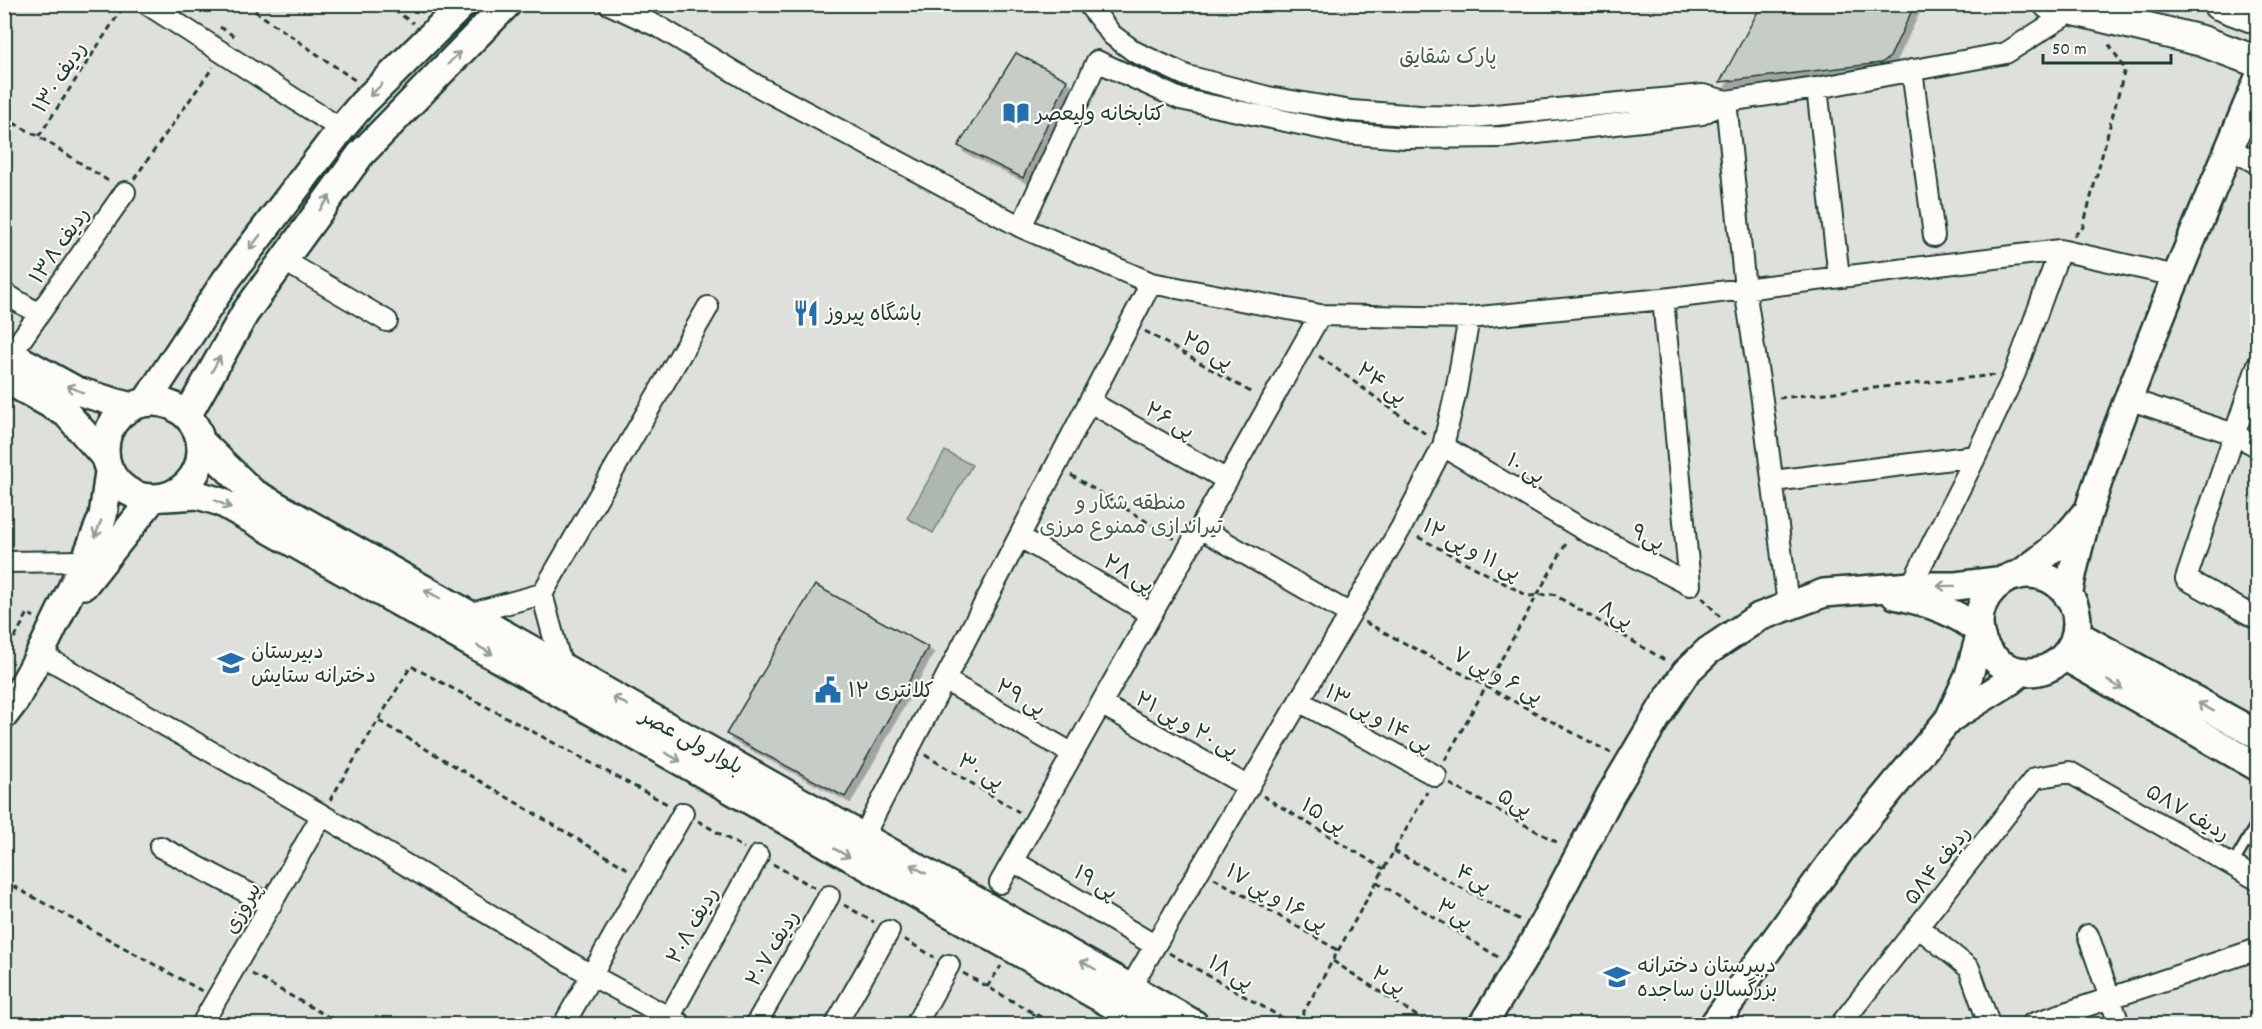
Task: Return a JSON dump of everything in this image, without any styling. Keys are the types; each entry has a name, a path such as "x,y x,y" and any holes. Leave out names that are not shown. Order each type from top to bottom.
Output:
{"main road":[{"path":"2070,10 2202,41 2258,62"}],"street":[{"path":"147,4 341,129"},
{"path":"8,707 40,654 56,622 103,516 107,464 105,442 110,428 119,416 138,404 226,280 341,129 373,93 463,4"},
{"path":"187,416 244,313 360,155 507,4"},
{"path":"609,4 661,28 761,88 1021,227 1151,283 1320,315 1470,318 1663,299 2060,250 2176,276"},
{"path":"631,4 661,28"},
{"path":"1088,4 1112,35 1135,52 1187,76 1269,98 1352,111 1474,117 1703,95 1726,101"},
{"path":"1021,227 1097,61 1180,99 1342,133 1406,138 1503,137 1702,114 1726,101 1817,88 2006,53 2070,10"},
{"path":"1912,70 1934,236"},
{"path":"2068,596 2074,561 2088,510 2128,399 2176,276 2258,80"},
{"path":"1817,88 1839,277"},
{"path":"1726,101 1745,289 1762,400 1788,605"},
{"path":"2229,148 2258,164"},
{"name":"ردیف ۱۳۸","path":"7,361 125,192"},
{"path":"1911,586 2015,373 2060,250"},
{"path":"283,260 387,321"},
{"path":"863,837 1151,283"},
{"path":"4,293 39,314"},
{"path":"1663,299 1690,585"},
{"path":"468,614 542,594 708,307"},
{"path":"1000,884 1320,315"},
{"path":"1130,988 1401,528 1443,446 1470,318"},
{"path":"7,361 77,391 138,404 168,404 187,416 196,428 201,442 201,460 194,476 182,489 160,498 56,622"},
{"path":"7,361 66,413 107,464 117,483 127,491 140,496 160,498"},
{"path":"2258,364 2186,579 2258,620"},
{"path":"2128,399 2234,434 2258,447"},
{"name":"پی ۲۶","path":"1090,402 1227,480"},
{"name":"بلوار ولی عصر","path":"201,442 252,492 1194,1024"},
{"name":"پی ۱۰","path":"1443,446 1584,530"},
{"path":"1773,481 1976,456"},
{"name":"بلوار ولی عصر","path":"160,498 198,495 230,507 1147,1024"},
{"path":"1483,1024 1540,931 1610,796 1686,672 1708,651 1759,617 1824,593 1911,586 1956,586 2011,578 2031,574 2046,578 2058,585 2068,596 2077,621 2070,645 2051,666 2036,672 2021,672 2007,668 1995,660 1986,649 1980,633 1979,619 1987,596 2011,578 2052,552 2088,510"},
{"path":"1200,528 1350,614"},
{"name":"پی۹","path":"1584,530 1690,585"},
{"name":"پی ۲۸","path":"1020,537 1151,614"},
{"path":"4,562 85,561"},
{"path":"1861,589 1918,601 1968,621 1980,633"},
{"path":"542,594 562,668"},
{"path":"1714,1024 1842,848 1950,719 1969,675 1980,633"},
{"path":"2070,645 2255,729"},
{"path":"2070,645 2258,766"},
{"path":"40,654 321,815 591,975 675,1021"},
{"path":"1950,719 2021,672"},
{"name":"پی ۲۹","path":"945,680 1073,754"},
{"name":"پی ۱۴ و پی ۱۳","path":"1299,701 1436,776"},
{"name":"پی ۲۰ و پی ۲۱","path":"1101,704 1249,787"},
{"name":"ردیف ۵۸۷","path":"2035,778 2069,772 2258,880"},
{"name":"ردیف ۵۸۴","path":"1841,1024 2035,778"},
{"path":"564,1024 683,813"},
{"name":"پیروزی","path":"202,1024 321,815"},
{"path":"160,847 271,905"},
{"name":"ردیف ۲۰۸","path":"675,1021 758,856"},
{"name":"پی ۱۹","path":"1013,861 1154,945"},
{"name":"ردیف ۲۰۷","path":"756,1024 829,896"},
{"path":"1918,927 1969,968 1989,1024"},
{"path":"836,1024 889,931"},
{"path":"2088,935 2119,1024"},
{"path":"2032,1024 2258,949"},
{"path":"916,1024 949,965"}],"lane":[{"path":"2232,866 2258,821"}],"path":[{"name":"ردیف ۱۳۰","path":"38,136 125,4"},
{"path":"385,4 413,23"},
{"path":"420,14 427,4"},
{"path":"246,5 373,93"},
{"path":"2060,250 2083,227 2125,69 2070,10"},
{"path":"4,118 38,136 125,192 223,53"},
{"name":"پی ۲۵","path":"1131,323 1270,404"},
{"name":"پی ۲۴","path":"1303,344 1443,446"},
{"path":"1762,400 2015,373"},
{"path":"1056,466 1189,547"},
{"name":"پی ۱۱ و پی ۱۲","path":"1401,528 1528,596"},
{"path":"1690,585 1735,632"},
{"name":"پی۸","path":"1528,596 1553,594 1686,672"},
{"path":"4,633 15,637 27,613 56,622"},
{"name":"پی ۶ و پی ۷","path":"1350,614 1631,764"},
{"path":"378,720 645,880"},
{"name":"پی ۳۰","path":"910,746 1035,821"},
{"name":"پی۵","path":"1436,776 1580,855"},
{"name":"پی ۱۵","path":"1249,787 1384,869"},
{"name":"پی۴","path":"1394,851 1540,931"},
{"name":"پی ۱۶ و پی ۱۷","path":"1200,869 1339,951"},
{"path":"4,881 217,999"},
{"name":"پی۳","path":"1377,882 1517,969"},
{"name":"پی ۱۸","path":"1154,945 1293,1024"},
{"name":"پی۲","path":"1333,961 1429,1024"},
{"path":"237,966 341,1024"},
{"path":"1027,1024 1034,1013"}],"green space":[{"name":"منطقه شکار و تیراندازی ممنوع مرزی","path":"5,5 2257,5 2257,1024 5,1024"}],"shaded area":[{"path":"945,451 972,465 933,533 907,518"}],"building":[{"path":"1762,4 1915,4 1890,57 1881,63 1720,82"},
{"name":"کتابخانه ولیعصر","path":"1016,53 1067,80 1023,178 958,146"},
{"name":"کلانتری ۱۲","path":"815,585 928,647 845,797 726,734"}],"place":[{"name":"کتابخانه ولیعصر","path":"1016,113"},
{"name":"باشگاه پیروز","path":"806,313"},
{"name":"دبیرستان دخترانه ستایش","path":"231,663"},
{"name":"کلانتری ۱۲","path":"828,690"},
{"name":"دبیرستان دخترانه بزرگسالان ساجده","path":"1617,977"}],"park label":[{"name":"پارک شقایق","path":"1448,56"}]}
